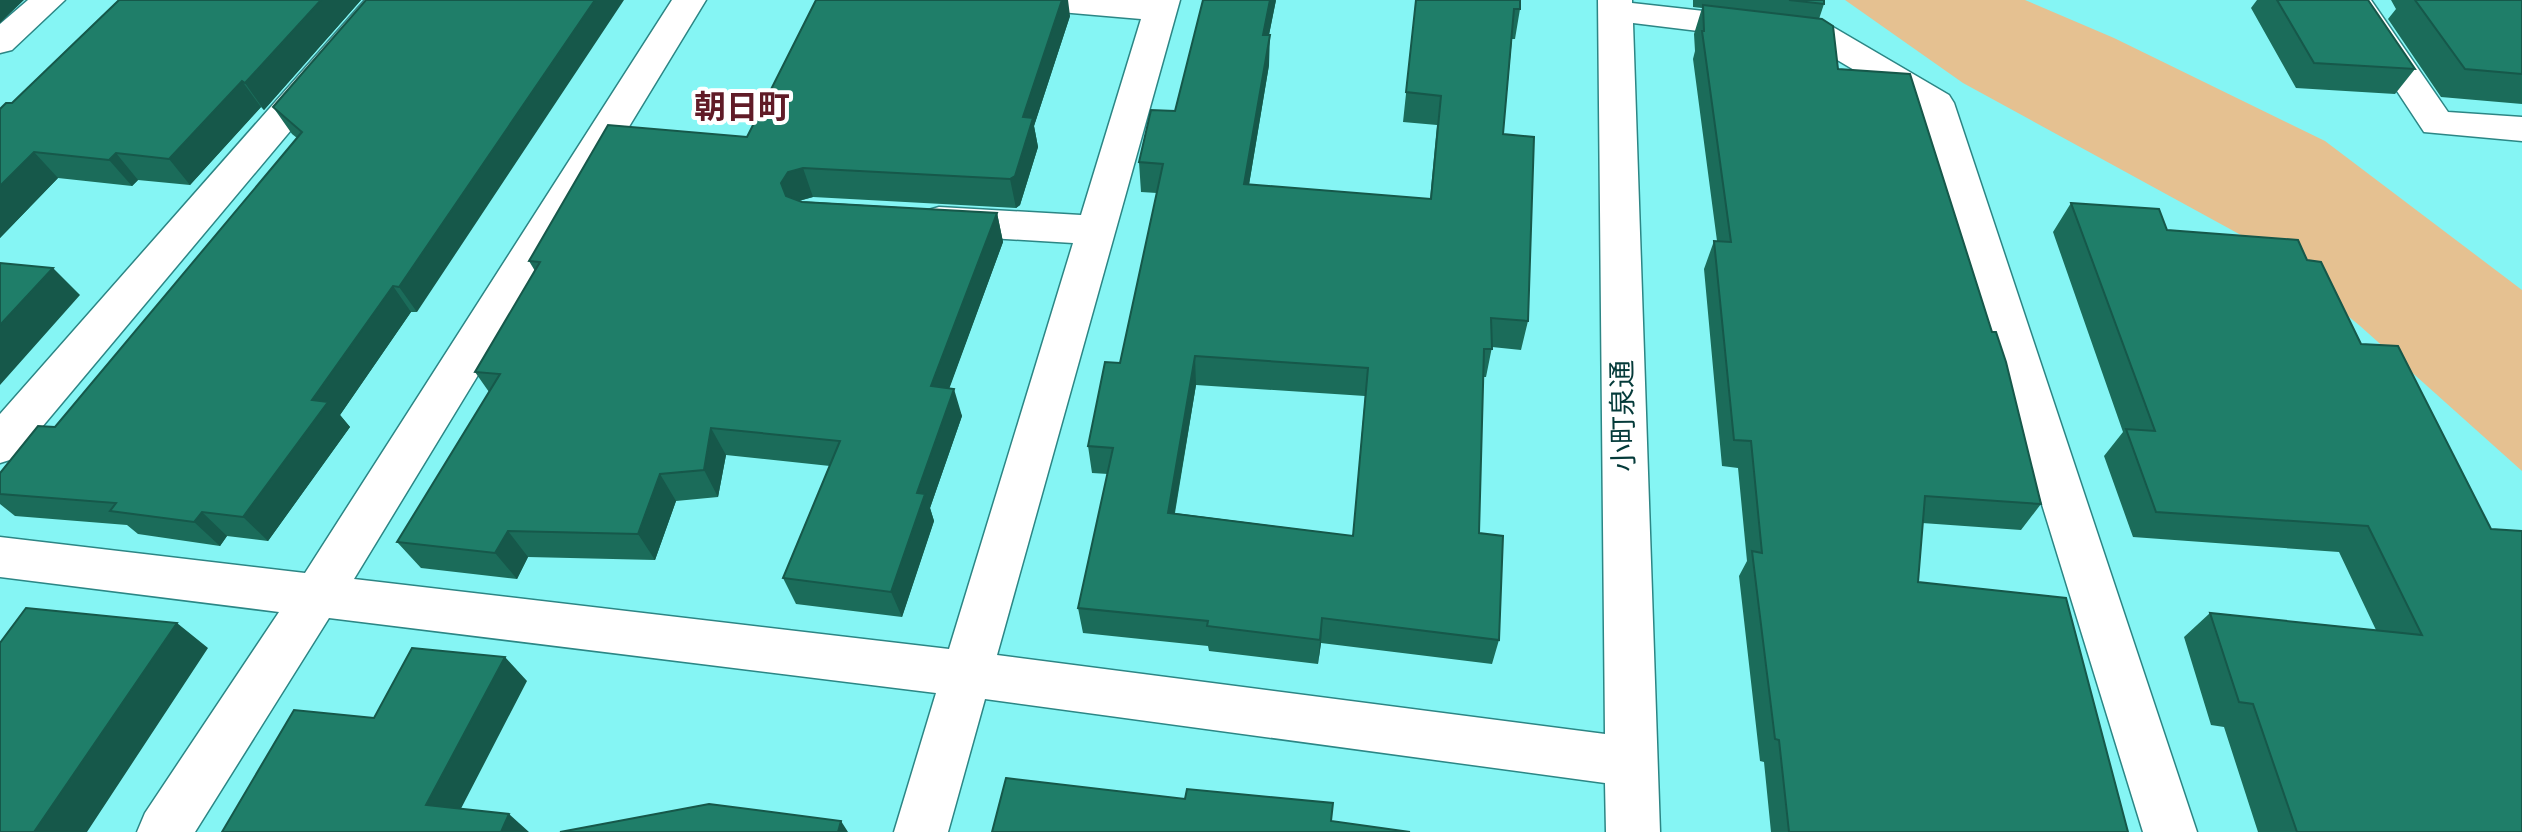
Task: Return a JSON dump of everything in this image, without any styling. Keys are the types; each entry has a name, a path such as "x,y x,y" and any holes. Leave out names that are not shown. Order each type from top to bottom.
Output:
{"street":[{"path":"0,42 48,0"},
{"path":"0,445 383,0"},
{"path":"164,832 318,594 689,0"},
{"path":"921,832 1161,5 1037,0"},
{"path":"2354,0 2437,123 2522,129"},
{"path":"1615,6 1821,35 1936,103 2170,832"},
{"name":"小町泉通","path":"1615,6 1633,832"},
{"path":"907,220 1096,230"},
{"path":"0,557 968,674 1630,762"}],"shaded area":[{"path":"1845,0 2025,0 2114,38 2325,141 2522,290 2522,471 2359,325 2261,246 1963,83"}],"building":[{"path":"119,0 321,0 245,83 242,81 169,159 116,153 109,160 34,152 0,186 0,109 6,103 12,103"},
{"path":"366,0 595,0 399,287 393,286 312,400 328,402 243,517 202,512 194,522 110,511 116,503 0,494 0,473 38,426 55,427 302,132 273,107"},
{"path":"816,0 1062,0 1023,117 1033,118 1015,176 1010,179 803,168 788,172 781,183 786,196 802,202 997,213 931,386 954,389 917,493 925,494 891,592 783,578 840,441 711,428 704,470 660,474 638,534 508,531 495,553 397,542 500,374 475,372 540,262 529,261 608,125 747,137"},
{"path":"1203,0 1270,0 1263,35 1270,35 1244,184 1431,199 1441,96 1406,92 1416,0 1520,0 1520,9 1514,9 1503,134 1534,137 1528,321 1491,318 1492,349 1484,349 1479,533 1503,536 1499,640 1322,618 1320,640 1207,626 1208,621 1078,608 1113,448 1088,446 1105,362 1120,363 1163,164 1139,162 1151,110 1175,111","holes":["1195,356 1368,368 1353,536 1168,513"]},
{"path":"1789,0 1824,0 1824,4"},
{"path":"2277,0 2368,0 2415,69 2314,63"},
{"path":"2415,0 2522,0 2522,74 2465,69"},
{"path":"1703,5 1822,19 1833,26 1838,69 1910,74 1992,332 1996,332 2006,362 2041,504 1925,496 1918,582 2066,598 2128,832 1789,832 1752,551 1762,553 1751,441 1734,440 1714,241 1731,242 1702,31"},
{"path":"2071,203 2159,209 2167,230 2298,240 2307,260 2321,262 2361,344 2398,346 2491,529 2522,531 2522,832 2297,832 2253,704 2239,702 2210,613 2422,635 2368,526 2156,512 2126,429 2155,431"},
{"path":"0,263 53,268 0,325"},
{"path":"26,608 177,623 34,832 0,832 0,643"},
{"path":"412,648 505,657 426,805 509,814 501,832 222,832 294,710 374,718"},
{"path":"1006,778 1185,799 1187,789 1333,803 1331,821 1410,832 992,832"},
{"path":"709,804 841,821 838,832 560,832"}],"district":[{"name":"朝日町","path":"742,106"}]}
